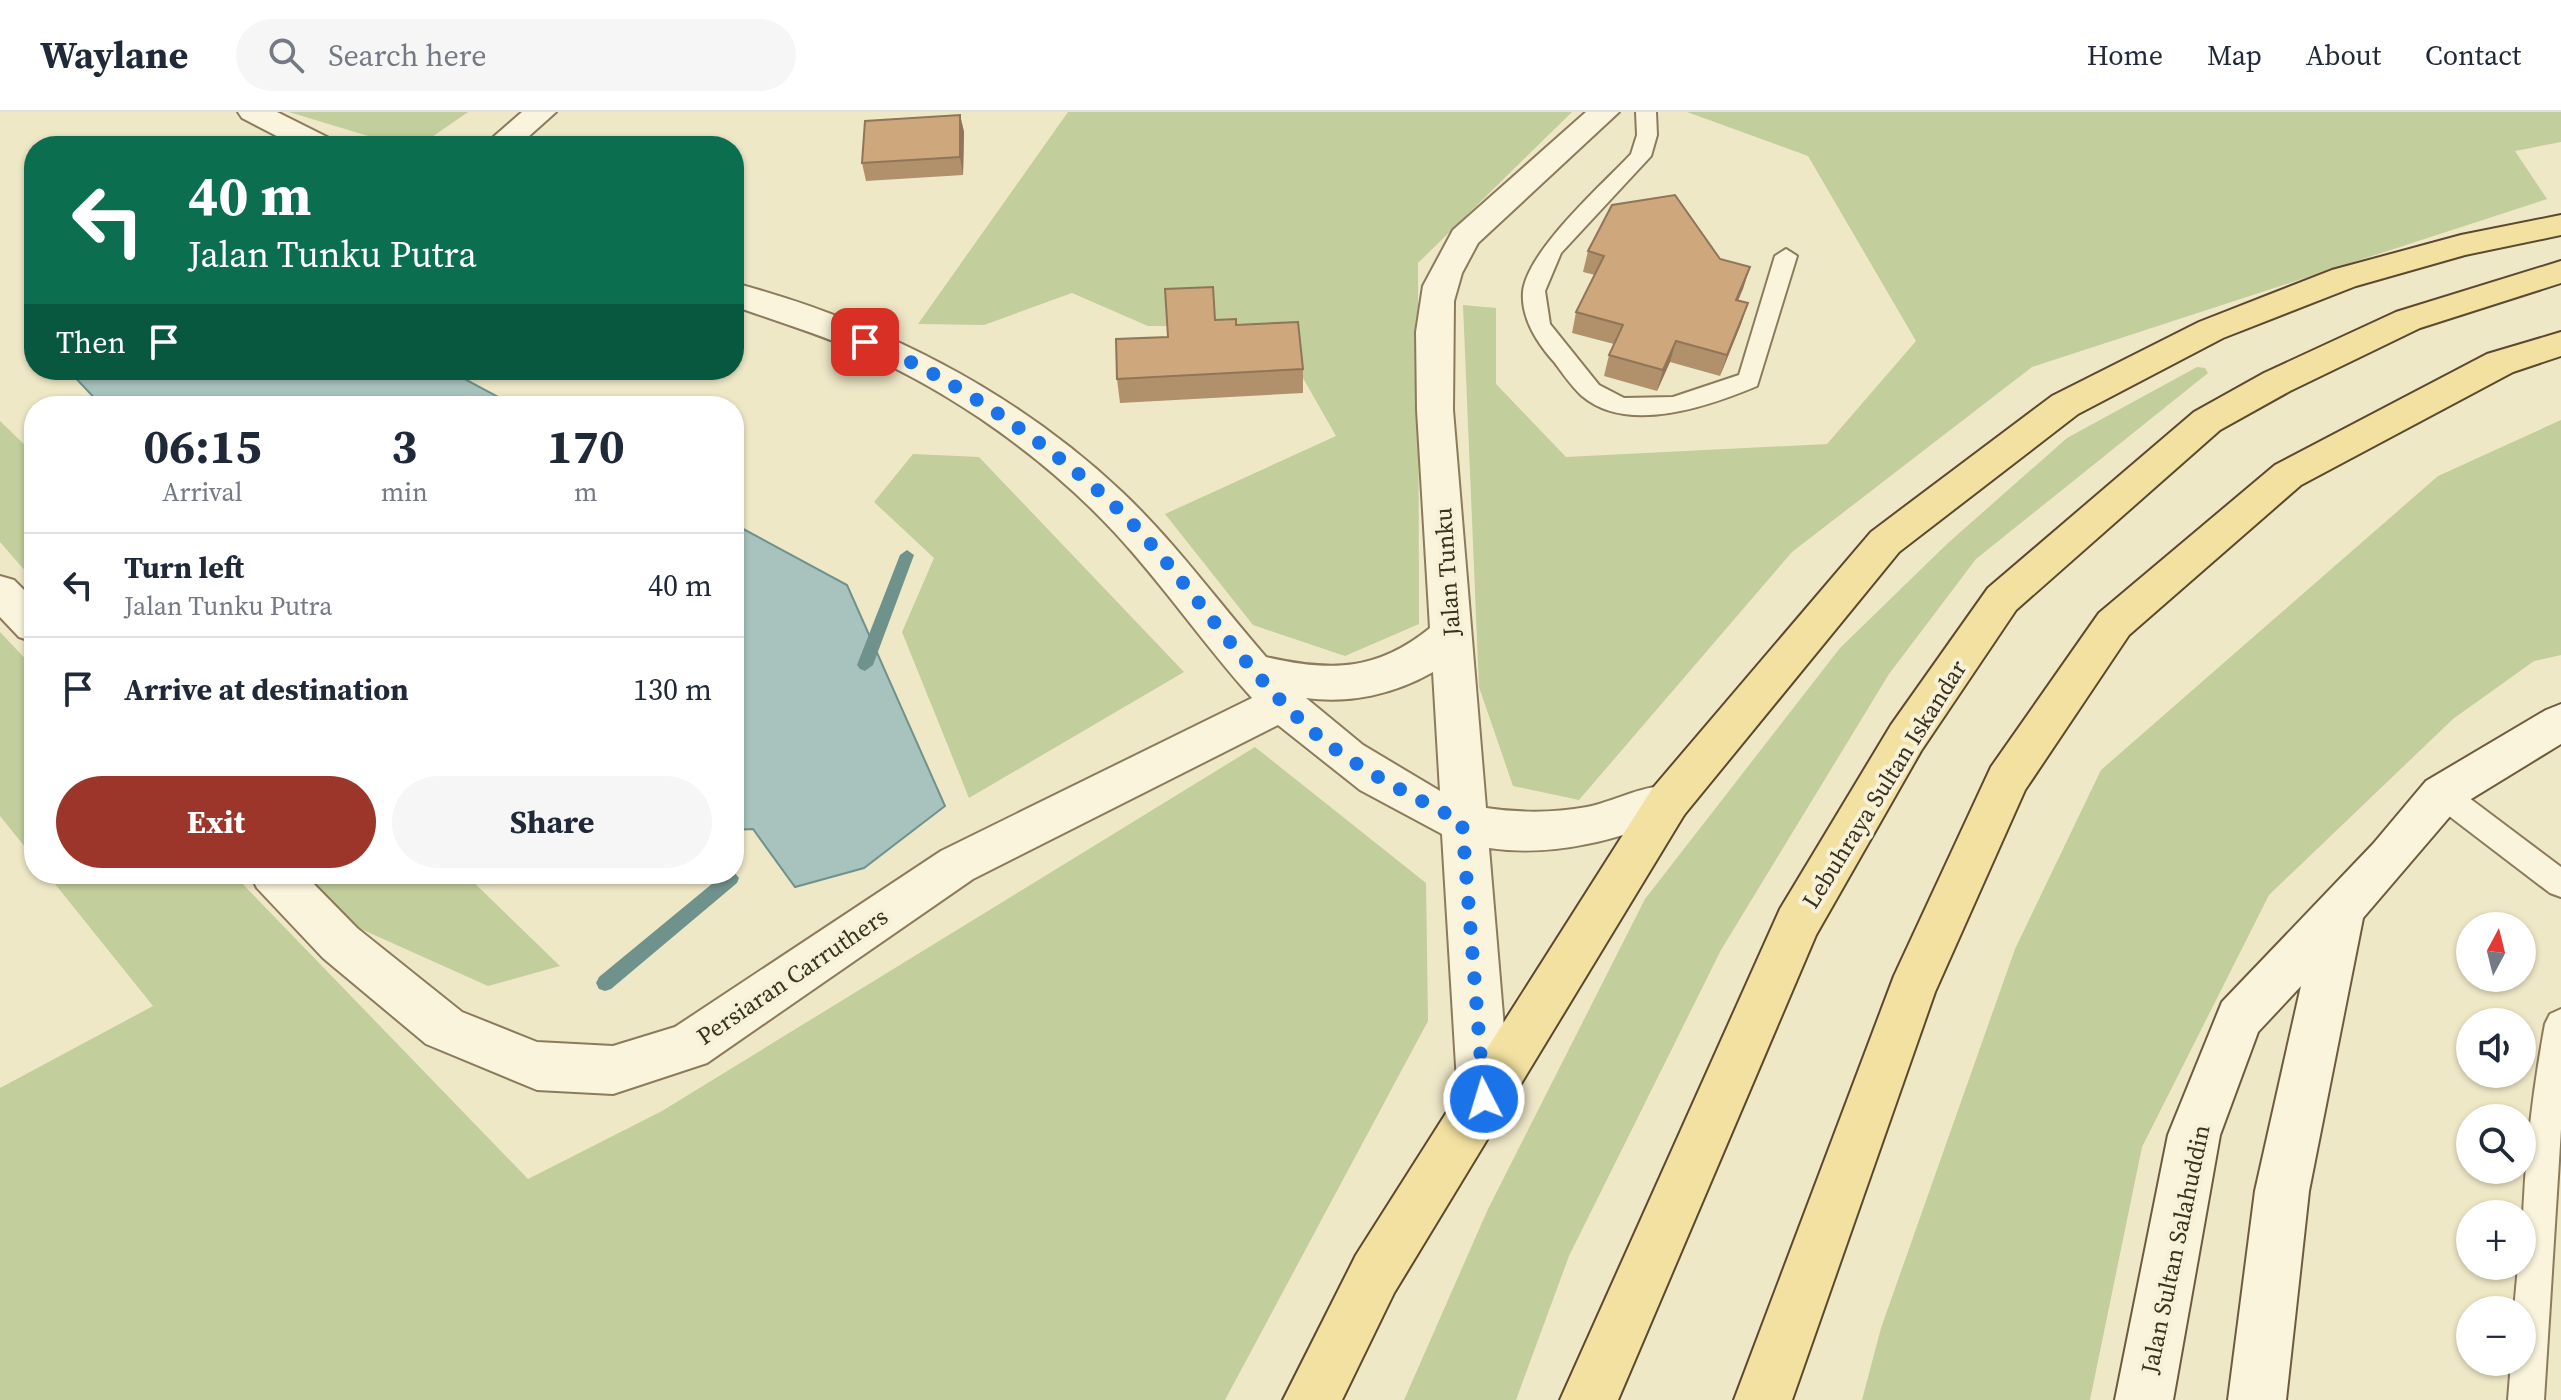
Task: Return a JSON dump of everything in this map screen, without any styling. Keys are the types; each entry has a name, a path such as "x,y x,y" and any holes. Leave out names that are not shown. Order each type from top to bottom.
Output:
{"main road":[{"path":"1312,1400 1375,1274 1668,802 1885,542 2065,405 2211,330 2344,278 2461,245 2561,225"},
{"name":"Lebuhraya Sultan Iskandar","path":"1589,1400 1797,924 1906,738 2002,599 2207,421 2277,382 2408,320 2561,272"},
{"path":"1763,1400 1917,978 2007,780 2114,624 2288,475 2500,363 2561,344"}],"street":[{"path":"253,112 300,136"},
{"path":"511,136 541,112"},
{"name":"Jalan Tunku","path":"1484,1099 1435,410 1434,344 1440,287 1465,237 1604,112"},
{"path":"744,298 892,352 986,407 1037,442 1122,513 1267,687 1319,737 1385,782 1462,822 1508,829 1562,831 1607,823 1668,802"},
{"path":"0,591 24,616"},
{"path":"1267,687 1361,682 1387,675 1413,664 1451,634"},
{"name":"Persiaran Carruthers","path":"283,884 340,943 444,1028 537,1066 613,1070 689,1046 957,865 1267,687"},
{"name":"Jalan Sultan Salahuddin","path":"2144,1400 2194,1135 2239,1018 2389,858 2442,794 2561,722"},
{"path":"2257,1400 2282,1191 2343,904"}],"lane":[{"path":"1646,112 1647,135 1641,156 1552,250 1534,291 1539,324 1591,391 1620,406 1673,405 1749,380 1786,256"},
{"path":"2442,794 2561,884"},
{"path":"2526,1400 2546,1107 2561,1024"}],"green space":[{"path":"289,112 468,112 433,136 368,136"},
{"path":"1068,112 1572,112 1418,263 1419,624 1345,656 1253,625 1165,514 1336,436 1274,327 1148,326 1072,293 984,325 918,324"},
{"path":"1687,112 2561,112 2561,142 2515,151 2547,199 2032,367 1792,552 1579,800 1513,786 1479,687 1463,305 1496,308 1496,384 1566,457 1827,444 1916,341 1808,156"},
{"path":"2197,367 2205,368 2208,373 1976,559 1889,674 1721,950 1569,1256 1516,1400 1404,1400 1488,1209 1645,899 1840,648 1948,543 2067,438"},
{"path":"2561,420 2561,655 2534,661 2453,719 2269,895 2142,1147 2090,1400 1862,1400 1881,1328 2015,949 2101,770 2438,476"},
{"path":"0,421 24,444 24,570 0,542"},
{"path":"913,454 979,457 1184,672 969,798 902,632 934,558 874,502"},
{"path":"0,632 24,657 24,846 0,816"},
{"path":"1255,747 1426,883 1428,1021 1225,1400 0,1400 0,1088 153,1006 55,884 243,884 528,1179 662,1111"},
{"path":"298,884 475,884 560,966 488,986 323,912"}],"water":[{"path":"77,380 467,380 496,396 93,396"},
{"path":"744,529 847,585 945,806 864,868 795,887 753,829 744,829"}],"building":[{"path":"960,115 960,157 862,163 865,121"},
{"path":"1675,195 1720,259 1750,267 1736,300 1748,303 1727,355 1676,341 1663,370 1609,355 1623,325 1576,312 1604,256 1588,251 1612,205"},
{"path":"1213,287 1215,320 1236,319 1236,325 1298,322 1303,369 1117,379 1116,339 1168,337 1165,289"}],"waterway":[{"path":"865,665 907,555"},
{"path":"605,983 724,884"}],"route":[{"path":"865,342 892,352 986,407 1037,442 1122,513 1252,671 1319,737 1385,782 1462,822 1484,1099"}]}
